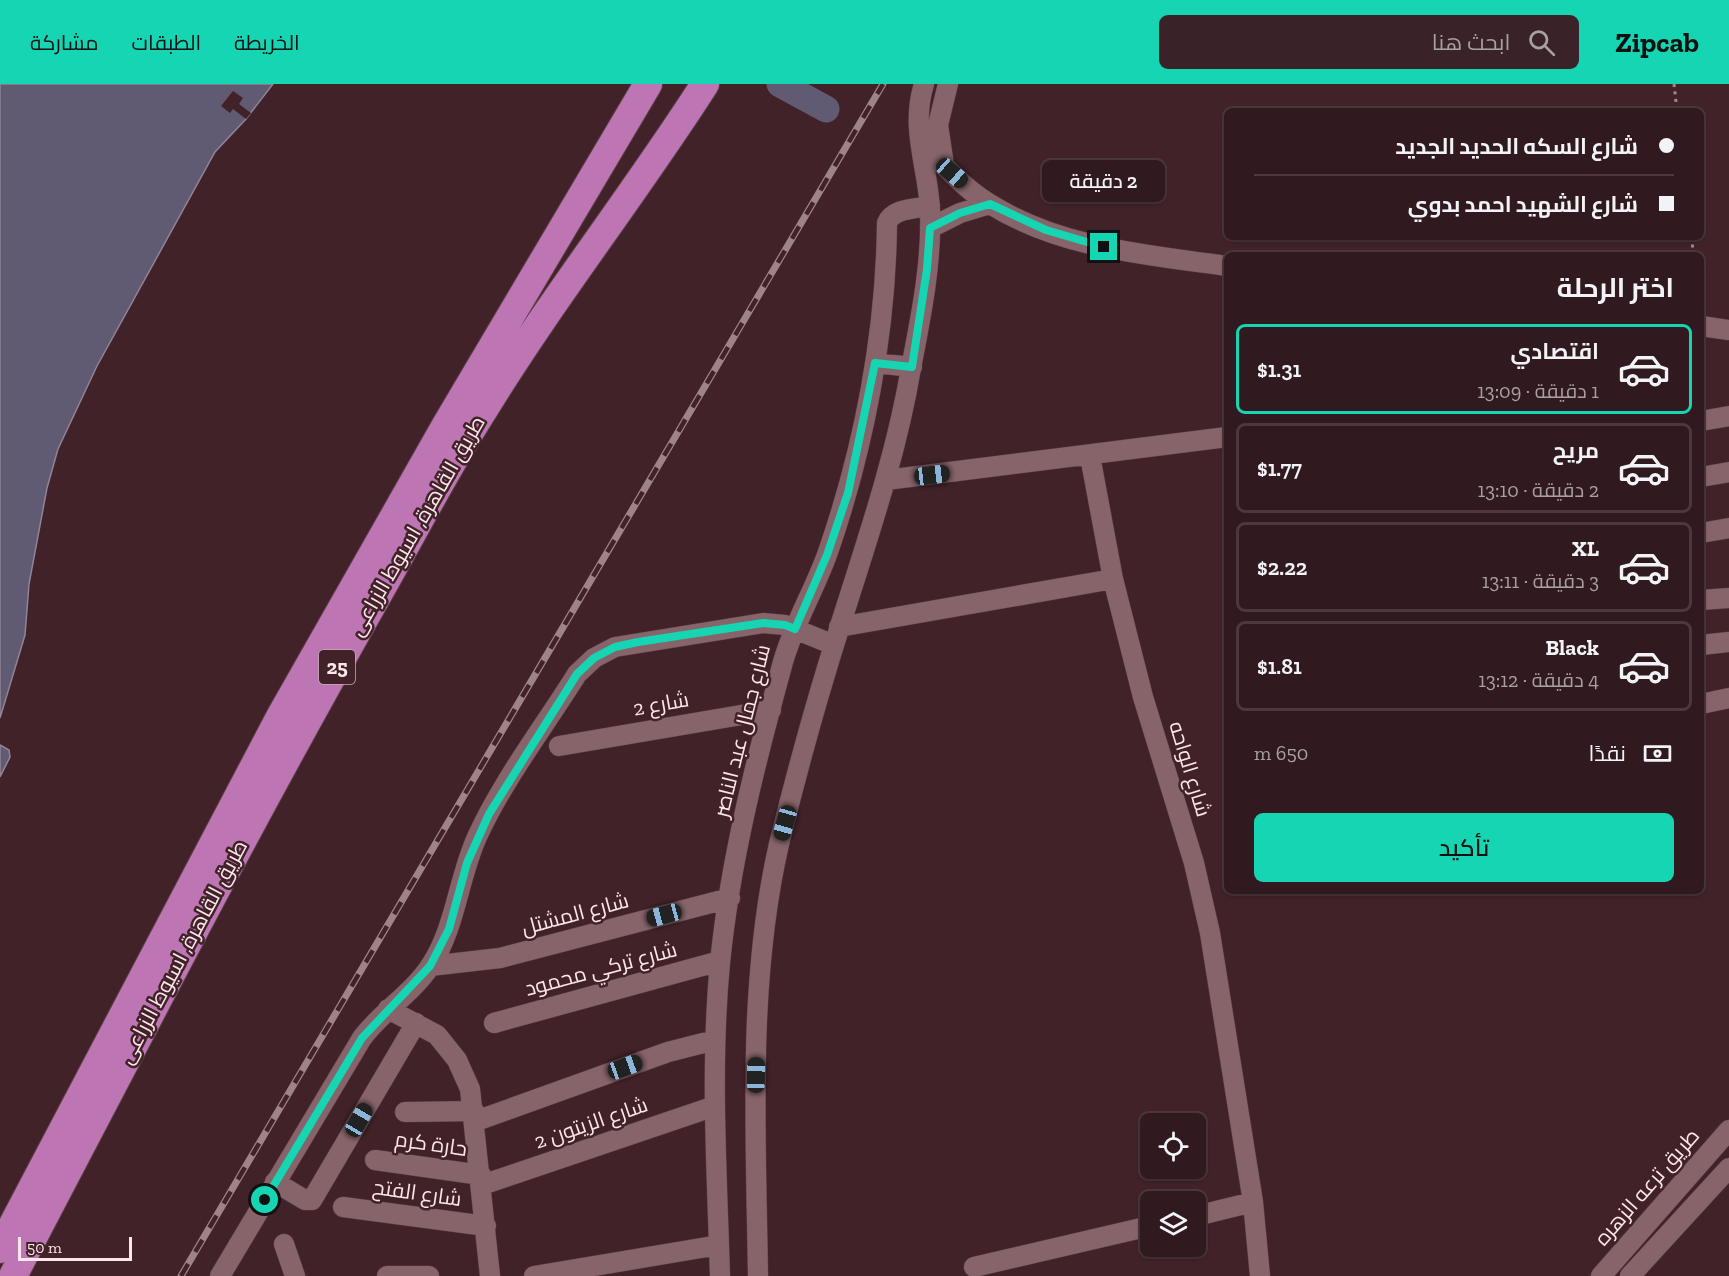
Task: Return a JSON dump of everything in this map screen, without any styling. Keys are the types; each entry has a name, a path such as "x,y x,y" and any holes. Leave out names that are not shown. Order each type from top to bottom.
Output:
{"highway":[{"name":"طريق القاهرة, اسيوط الزراعى","path":"0,1249 280,717 458,405 648,84"},
{"name":"طريق القاهرة, اسيوط الزراعى","path":"13,1276 211,898 336,667 482,411 558,296 673,135 705,84"}],"street":[{"path":"758,1276 757,1036 770,897 779,845 837,636 886,480 912,367 927,269 930,228 930,206 917,120 924,84"},
{"path":"944,165 938,125 948,84"},
{"path":"919,137 944,165 990,204 1046,230 1104,247 1224,266"},
{"path":"930,228 960,213 990,204"},
{"name":"شارع جمال عبد الناصر","path":"720,1276 715,1040 720,961 737,847 771,710 795,629 827,555 848,493 875,363 889,220 897,212 930,206"},
{"path":"1704,326 1729,330"},
{"path":"875,363 912,367"},
{"path":"1704,420 1729,416"},
{"path":"886,480 1224,437"},
{"name":"شارع الواحه","path":"1090,456 1113,579 1143,697 1194,862 1205,913 1226,1023 1253,1202 1260,1276"},
{"path":"1704,476 1729,472"},
{"path":"1704,532 1729,528"},
{"path":"223,1274 275,1182 362,1038 430,966 451,925 467,863 489,814 577,674 594,658 615,647 638,642 763,623 785,625 795,629 837,636 1113,579"},
{"path":"1704,600 1729,598"},
{"path":"1704,645 1729,642"},
{"path":"1704,703 1729,698"},
{"name":"شارع 2","path":"559,746 771,710"},
{"name":"شارع المشتل","path":"430,966 500,958 730,898"},
{"name":"شارع تركي محمود","path":"494,1023 720,961"},
{"path":"388,1009 438,1035 457,1060 470,1089 475,1116 490,1276"},
{"path":"275,1182 304,1200 312,1200 416,1023"},
{"path":"405,1112 475,1116 668,1052 715,1040"},
{"name":"شارع الزيتون 2","path":"481,1180 715,1106"},
{"name":"طريق ترعه الزهره","path":"1601,1276 1729,1130"},
{"name":"حارة كرم","path":"375,1160 481,1180"},
{"path":"1630,1276 1729,1168"},
{"path":"1206,1214 1253,1202"},
{"name":"شارع الفتح","path":"343,1207 486,1226"},
{"path":"974,1267 1140,1228"},
{"path":"284,1244 296,1276"},
{"path":"534,1276 719,1245"},
{"path":"387,1276 429,1276"}],"path":[{"path":"1674,84 1677,108"}],"shaded area":[{"path":"0,84 273,84 246,119 215,152 97,366 58,449 47,488 29,584 25,635 0,718"},
{"path":"0,745 9,750 10,757 0,777"}],"pier":[{"path":"233,91 243,98 239,104 251,113 246,119 233,109 230,113 221,106"}],"waterway":[{"path":"780,84 826,109"}],"railway":[{"path":"181,1276 883,84"}],"route":[{"path":"265,1200 362,1038 374,1022 404,996 430,966 444,942 454,916 467,863 489,814 577,674 594,658 615,647 638,642 763,623 775,623 795,629 827,555 848,493 875,363 912,367 930,249 930,228 960,213 990,204 1018,219 1046,230 1104,247"}]}
